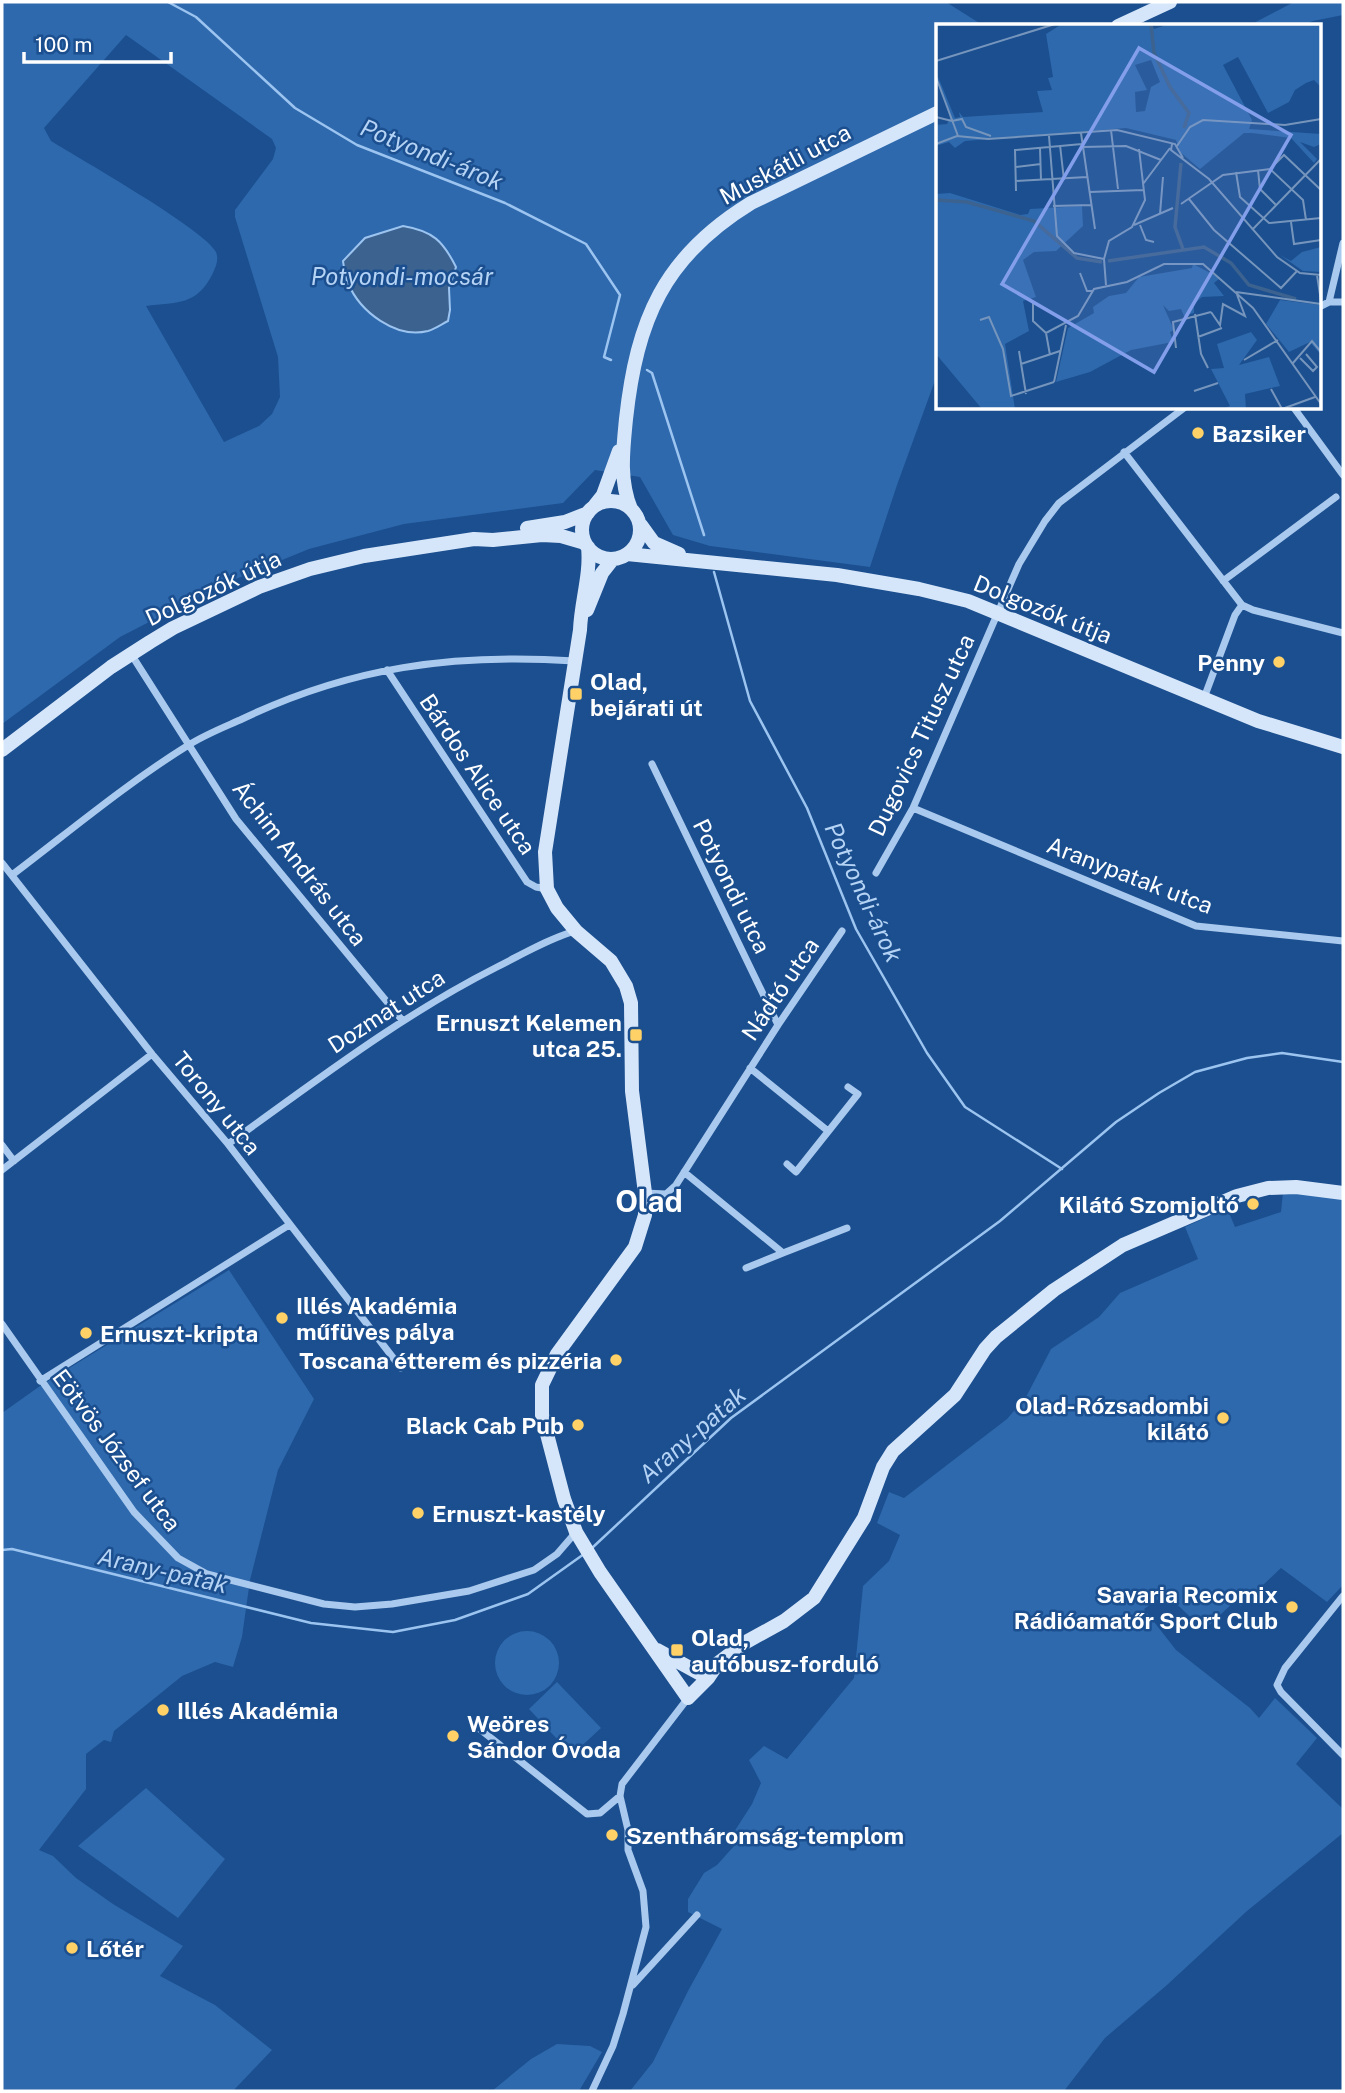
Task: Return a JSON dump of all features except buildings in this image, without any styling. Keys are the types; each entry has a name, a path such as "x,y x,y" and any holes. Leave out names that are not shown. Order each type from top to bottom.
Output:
{"main road":[{"path":"1122,24 1170,2"},
{"name":"Muskátli utca","path":"631,509 624,485 624,436 628,400 642,335 658,295 686,255 719,224 751,203 936,113"},
{"name":"Muskátli utca","path":"592,509 603,495 624,436"},
{"path":"580,630 601,573 635,547 639,538 640,523 631,509 614,501 592,509 583,527 590,559 545,852 547,889 557,908 576,931 616,967 631,1003 632,1082 645,1193 645,1215 635,1247 557,1354 542,1385 542,1415 564,1499 578,1536 688,1698 708,1678 718,1663 733,1651 784,1621 814,1598 864,1518 883,1467 893,1451 955,1395 996,1337 1054,1290 1123,1245 1237,1196 1255,1190 1282,1188 1343,1193"},
{"name":"Dolgozók útja","path":"474,539 488,533 565,522 592,509"},
{"name":"Dolgozók útja","path":"640,523 654,543 676,553 714,562 893,584 968,601 1258,721 1343,747"},
{"name":"Dolgozók útja","path":"2,750 131,653 173,628 259,587 310,569 364,556 474,539 561,536 587,545"},
{"path":"587,545 597,555 620,556"},
{"name":"Dolgozók útja","path":"620,556 649,555 700,563 714,562"},
{"path":"652,1647 708,1678"}],"street":[{"path":"1329,302 1343,243"},
{"path":"1320,306 1329,302 1343,302"},
{"name":"Dugovics Titusz utca","path":"876,873 913,808 1019,564 1045,521 1059,503 1181,410"},
{"path":"1295,410 1343,475"},
{"path":"1124,452 1242,605 1343,633"},
{"path":"1223,581 1335,497"},
{"path":"1204,698 1235,615 1242,605"},
{"name":"Áchim András utca","path":"131,653 236,819 402,1020"},
{"path":"12,875 115,796 188,745 291,698 387,670 477,658 575,662"},
{"name":"Bárdos Alice utca","path":"387,670 527,882 547,889"},
{"name":"Potyondi utca","path":"652,764 778,1025"},
{"name":"Aranypatak utca","path":"913,808 1195,926 1343,941"},
{"name":"Torony utca","path":"2,863 152,1054 228,1144 401,1368"},
{"name":"Dozmat utca","path":"228,1144 402,1020 478,976 558,936 576,931"},
{"name":"Nádtó utca","path":"645,1193 666,1194 676,1185 778,1025 842,931"},
{"path":"2,1170 152,1054"},
{"name":"Nádtó utca","path":"750,1068 828,1131"},
{"path":"787,1164 796,1172 858,1094 848,1087"},
{"path":"2,1145 13,1161"},
{"path":"684,1172 783,1253"},
{"path":"40,1381 289,1225"},
{"path":"746,1268 847,1228"},
{"name":"Eötvös József utca","path":"2,1324 134,1512 178,1559 206,1574 324,1604 355,1607 391,1604 469,1591 534,1570 578,1536"},
{"path":"1343,1596 1285,1668 1277,1685 1343,1755"},
{"path":"592,2091 613,2046 646,1927 643,1891 628,1850 628,1830 620,1796 622,1784 688,1698"},
{"path":"472,1723 587,1814 600,1813 620,1796"},
{"path":"631,1987 697,1916"}],"shaded area":[{"path":"2,2 946,2 981,24 936,24 936,378 870,567 710,546 673,535 640,477 595,470 563,503 404,524 309,549 221,585 120,637 2,724","holes":["126,35 272,139 276,148 273,159 235,210 235,217 278,357 280,397 272,414 259,426 224,442 146,306 177,303 200,292 215,268 216,252 189,227 51,141 44,128","365,238 456,267 449,288 448,321 343,262"]},
{"path":"1294,2 1343,2 1343,15 1305,24 1252,24"},
{"path":"1283,1192 1343,1197 1343,1585 1327,1602 1281,1568 1241,1606 1235,1601 1204,1630 1166,1594 1144,1609 1176,1650 1259,1718 1275,1698 1317,1738 1296,1764 1343,1809 1343,1833 1247,1911 1105,2038 1064,2091 630,2091 653,2062 722,1929 688,1912 688,1899 704,1873 717,1865 734,1846 734,1832 752,1804 761,1783 749,1760 764,1746 787,1759 854,1678 863,1586 889,1561 900,1535 877,1523 889,1492 904,1498 1007,1419 1026,1397 1051,1349 1099,1317 1120,1293 1198,1259 1185,1227 1227,1208 1235,1227 1281,1212"},
{"path":"229,1270 314,1399 278,1470 250,1580 242,1637 233,1667 215,1662 182,1676 114,1731 111,1742 104,1740 86,1754 86,1789 39,1850 53,1856 76,1878 113,1904 183,1946 160,1976 215,2005 272,2050 233,2091 2,2091 2,1413 40,1386"},
{"path":"521,1631 533,1631 550,1640 557,1651 557,1675 550,1686 533,1695 521,1695 509,1690 500,1681 495,1669 495,1657 500,1645 509,1636"},
{"path":"557,1682 601,1728 572,1755 529,1709"},
{"path":"146,1788 225,1859 178,1918 78,1846"},
{"path":"557,2044 590,2046 602,2052 579,2091 492,2091 531,2059"}],"water":[{"name":"Potyondi-mocsár","path":"403,226 430,234 446,250 456,267 449,288 448,321 428,331 404,331 380,321 361,304 345,275 343,261 365,238"}],"waterway":[{"name":"Potyondi-árok","path":"168,2 196,17 295,108 357,145 505,203 586,244 620,295 604,357 611,360"},
{"name":"Potyondi-árok","path":"647,370 652,373 704,535"},
{"name":"Potyondi-árok","path":"714,572 750,701 807,808 856,929 927,1053 965,1107 1062,1169"},
{"name":"Arany-patak","path":"592,1548 731,1418 1000,1221 1116,1122 1159,1093 1195,1072 1247,1058 1282,1053 1343,1062"},
{"name":"Arany-patak","path":"2,1550 12,1549 311,1623 393,1632 455,1620 528,1594 584,1554"}],"place":[{"name":"Bazsiker","path":"1198,433"},
{"name":"Penny","path":"1279,662"},
{"name":"Olad, bejárati út","path":"576,694"},
{"name":"Ernuszt Kelemen utca 25.","path":"636,1035"},
{"name":"Kilátó Szomjoltó","path":"1253,1204"},
{"name":"Illés Akadémia műfüves pálya","path":"282,1318"},
{"name":"Ernuszt-kripta","path":"86,1333"},
{"name":"Toscana étterem és pizzéria","path":"616,1360"},
{"name":"Olad-Rózsadombi kilátó","path":"1223,1418"},
{"name":"Black Cab Pub","path":"578,1425"},
{"name":"Ernuszt-kastély","path":"418,1513"},
{"name":"Savaria Recomix Rádióamatőr Sport Club","path":"1292,1607"},
{"name":"Olad, autóbusz-forduló","path":"677,1650"},
{"name":"Illés Akadémia","path":"163,1710"},
{"name":"Weöres Sándor Óvoda","path":"453,1736"},
{"name":"Szentháromság-templom","path":"612,1835"},
{"name":"Lőtér","path":"72,1948"}],"district":[{"name":"Olad","path":"649,1201"}]}
